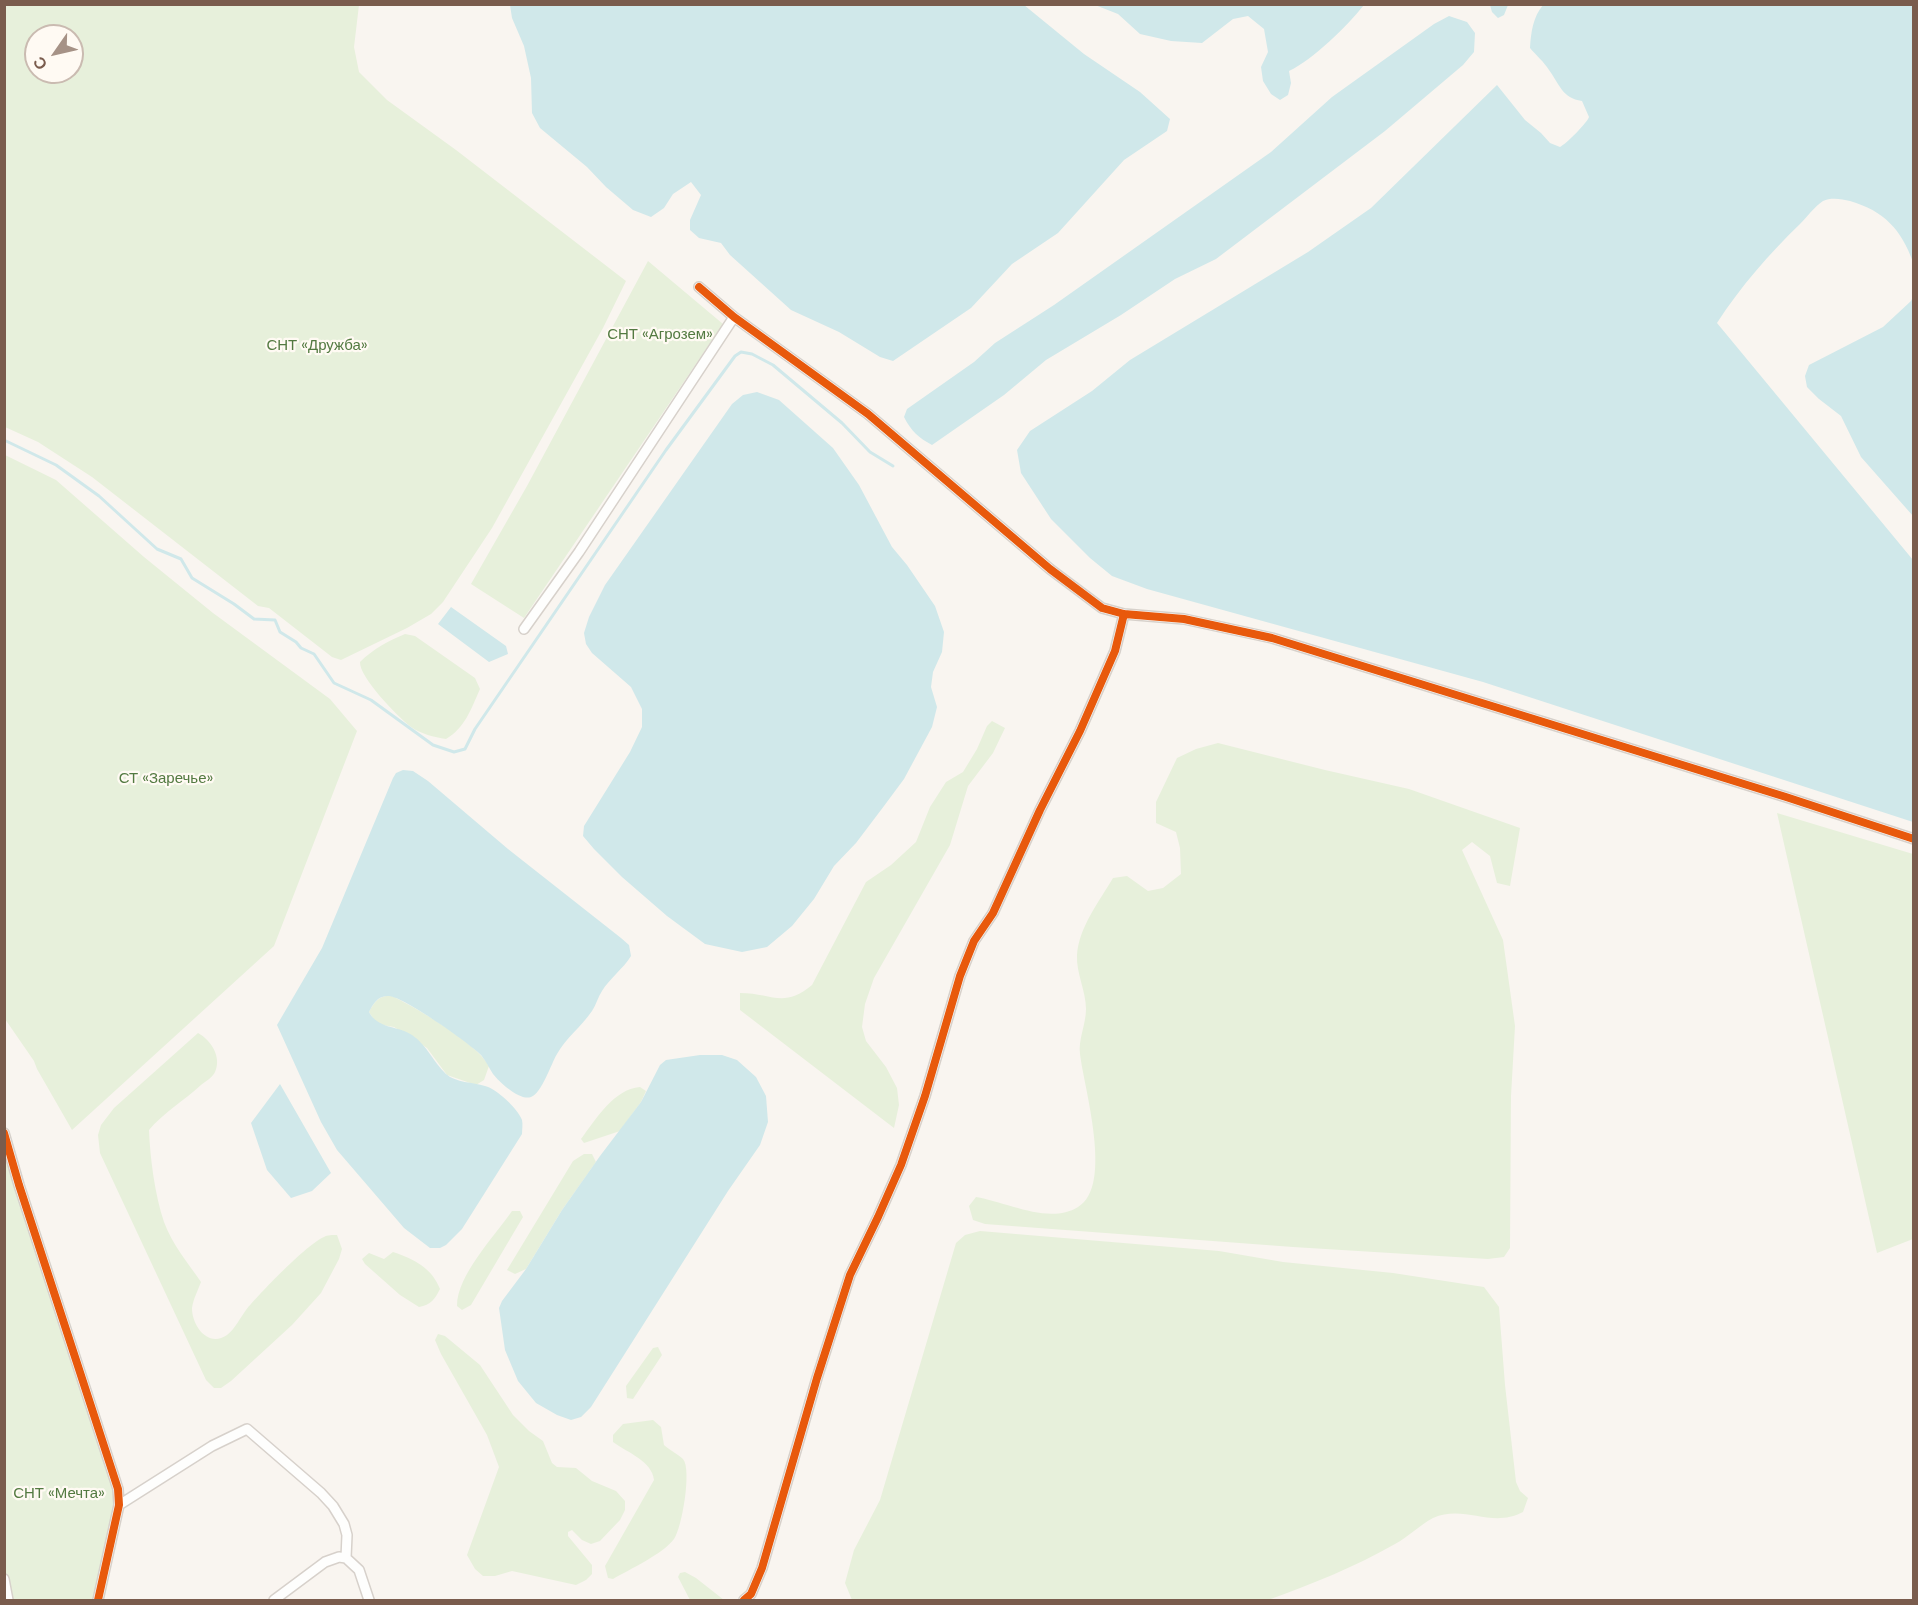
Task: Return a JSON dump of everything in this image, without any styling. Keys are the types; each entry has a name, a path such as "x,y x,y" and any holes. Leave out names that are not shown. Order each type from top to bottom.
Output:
{"street":[{"path":"699,287 735,317 868,414 1084,596 1102,608 1124,614 1184,619 1272,639 1786,797 1914,839"},
{"path":"524,629 579,552 735,317"},
{"path":"744,1600 751,1594 762,1568 817,1378 850,1275 901,1165 925,1096 960,976 974,941 993,913 1040,810 1080,731 1115,651 1124,614"},
{"path":"4,1133 118,1489 119,1505 98,1600"},
{"path":"119,1505 212,1446 247,1429 333,1506 344,1524 347,1535 346,1558"},
{"path":"274,1600 325,1562 339,1557 346,1558 359,1570 369,1600"},
{"path":"4,1579 8,1600"}],"green space":[{"name":"СНТ «Дружба»","path":"4,5 359,5 354,47 359,72 387,100 626,281 603,328 492,528 443,602 431,614 407,628 341,660 332,657 269,608 258,606 92,477 38,442 5,427"},
{"name":"СНТ «Агрозем»","path":"648,261 723,324 524,618 471,584 527,486"},
{"name":"СТ «Заречье»","path":"5,455 56,480 144,557 213,613 330,699 357,731 274,946 72,1130 34,1061 5,1019"},
{"path":"405,634 415,636 475,678 480,689 463,724 446,739 419,732 411,727 380,696 361,669 360,662 370,653"},
{"path":"992,721 1005,728 993,753 968,786 950,845 874,978 865,1004 862,1027 866,1041 886,1067 897,1088 899,1105 894,1128 740,1010 740,993 785,998 802,992 812,985 866,882 891,865 916,842 930,807 946,782 963,772 987,726"},
{"path":"1218,743 1409,789 1520,828 1510,886 1497,883 1490,856 1472,842 1462,850 1503,940 1515,1026 1511,1096 1510,1248 1504,1257 1488,1259 1293,1247 985,1224 973,1220 969,1206 976,1197 1028,1211 1054,1214 1078,1207 1089,1196 1094,1179 1096,1158 1091,1112 1080,1054 1086,1009 1077,962 1079,945 1090,915 1113,878 1127,876 1148,891 1163,888 1181,874 1180,848 1176,832 1156,823 1156,802 1177,758 1196,749"},
{"path":"1777,813 1913,854 1913,1239 1877,1253"},
{"path":"390,995 429,1016 472,1046 489,1066 484,1080 476,1085 447,1075 427,1048 394,1027 382,1025 374,1020 369,1012 373,1005 377,1000"},
{"path":"198,1033 211,1044 214,1050 217,1061 215,1072 149,1130 150,1153 164,1222 176,1246 201,1282 192,1308 198,1328 202,1333 214,1339 227,1335 261,1293 316,1241 337,1235 342,1249 321,1293 292,1325 221,1388 214,1388 206,1380 100,1153 98,1135 101,1125 114,1108"},
{"path":"640,1087 646,1091 641,1102 620,1131 584,1143 581,1139 606,1106 622,1093"},
{"name":"СНТ «Мечта»","path":"4,1142 115,1491 113,1522 93,1600 5,1600"},
{"path":"584,1154 592,1154 596,1162 562,1210 526,1269 515,1274 507,1270 573,1161"},
{"path":"512,1211 520,1211 523,1217 471,1305 462,1310 457,1306 463,1282 478,1257"},
{"path":"980,1231 1219,1251 1283,1262 1393,1273 1484,1287 1499,1307 1516,1482 1520,1491 1528,1498 1523,1512 1511,1517 1500,1518 1445,1514 1433,1518 1400,1541 1364,1560 1268,1600 852,1600 845,1583 854,1550 880,1500 956,1243 965,1235"},
{"path":"393,1252 421,1265 437,1282 440,1289 436,1296 430,1303 419,1307 400,1295 365,1264 362,1259 369,1253 384,1259"},
{"path":"438,1334 445,1336 480,1365 513,1415 543,1441 552,1463 557,1467 576,1468 592,1481 616,1491 625,1501 625,1510 620,1520 600,1541 591,1544 582,1540 572,1530 568,1532 568,1536 592,1565 592,1574 586,1580 576,1585 512,1571 495,1576 483,1576 475,1569 467,1555 499,1467 487,1435 441,1354 435,1340"},
{"path":"658,1347 662,1355 633,1399 627,1398 626,1386 653,1348"},
{"path":"653,1420 661,1427 664,1445 683,1459 686,1465 685,1499 680,1523 669,1545 613,1579 608,1578 605,1566 654,1480 652,1473 644,1463 613,1442 613,1435 623,1424"},
{"path":"685,1572 724,1600 690,1600 678,1577 680,1573"}],"water":[{"path":"1490,4 1508,5 1504,15 1498,18 1492,12"},
{"path":"510,5 1024,5 1084,54 1140,92 1170,119 1167,131 1124,160 1058,233 1012,264 971,308 893,361 880,357 839,332 791,310 730,255 721,243 699,238 690,230 690,220 701,195 691,182 673,194 664,208 651,217 633,210 587,167 540,128 532,113 531,78 524,46 512,18"},
{"path":"1095,5 1364,5 1329,42 1289,71 1291,83 1288,95 1280,100 1271,94 1263,81 1261,67 1268,52 1264,29 1248,16 1233,19 1202,43 1171,41 1140,34 1118,14"},
{"path":"1543,5 1913,5 1913,262 1897,231 1882,216 1850,201 1826,200 1820,203 1766,259 1717,323 1913,560 1913,822 1483,682 1147,589 1112,576 1090,558 1051,519 1021,473 1017,450 1030,431 1092,391 1130,360 1308,252 1371,208 1497,85 1525,120 1550,143 1560,147 1567,142 1589,117 1582,101 1566,94 1545,64 1530,48 1533,25"},
{"path":"1449,16 1467,22 1475,33 1474,52 1463,65 1385,131 1216,259 1175,279 1046,360 1004,395 932,445 919,437 909,426 904,417 907,409 974,362 995,343 1054,305 1271,152 1332,97 1434,24"},
{"path":"1913,297 1913,516 1861,457 1841,416 1807,387 1805,376 1809,365 1883,327"},
{"path":"757,392 779,400 833,448 859,485 892,547 935,606 944,632 942,652 933,672 931,687 937,707 932,727 904,779 856,843 834,866 814,899 792,926 767,947 742,952 705,944 667,916 622,877 583,836 584,826 630,752 642,727 642,709 631,687 592,653 586,644 584,633 589,617 605,585 732,404 743,395"},
{"path":"451,607 506,646 508,654 489,662 438,624"},
{"path":"403,770 413,771 428,781 508,849 621,938 629,945 631,956 605,986 588,1017 561,1048 539,1090 526,1098 510,1090 496,1078 483,1057 474,1049 408,1004 397,998 385,996 372,1006 369,1012 377,1021 412,1035 446,1074 495,1091 512,1105 522,1120 522,1134 462,1229 440,1248 430,1248 404,1228 337,1150 321,1122 277,1025 322,948 393,778 396,773"},
{"path":"700,1055 722,1055 737,1060 756,1077 766,1096 768,1122 760,1145 728,1191 591,1407 581,1417 571,1420 557,1415 536,1403 518,1381 505,1350 499,1308 562,1210 641,1102 660,1065 666,1060"},
{"path":"280,1084 331,1173 312,1191 291,1198 267,1170 251,1123"}],"waterway":[{"path":"4,440 56,465 99,496 157,549 181,559 192,578 254,619 275,620 280,632 301,648 314,654 334,683 371,700 433,745 454,752 465,749 475,729 666,450 735,356 741,352 752,354 773,365 842,423 870,452 893,466"}],"cycle path":[{"path":"699,287 734,317 868,414 1050,569 1102,608 1124,614 1184,619 1272,638 1786,797 1914,839"},
{"path":"744,1600 751,1594 762,1568 817,1378 850,1275 901,1165 925,1096 960,976 974,941 993,913 1040,810 1080,731 1115,651 1124,614"},
{"path":"4,1133 118,1489 119,1505 98,1600"}]}
